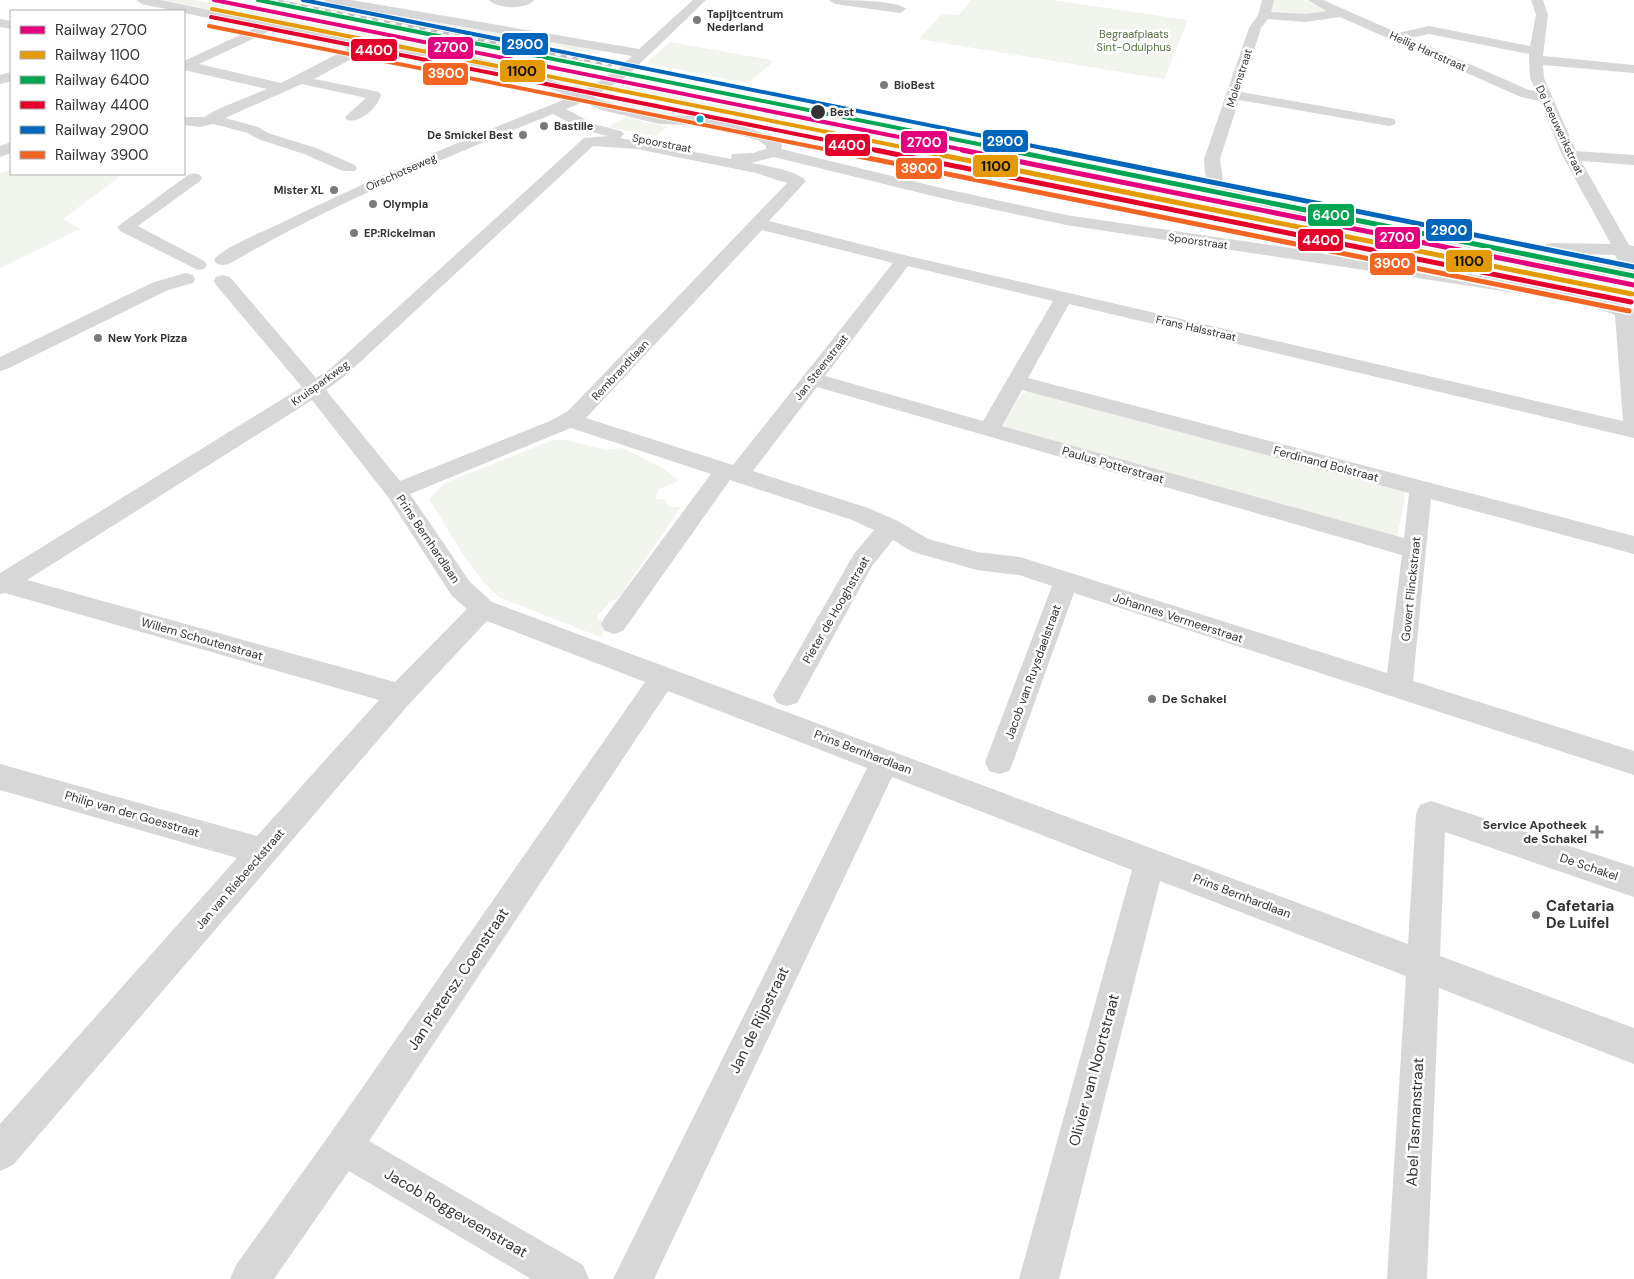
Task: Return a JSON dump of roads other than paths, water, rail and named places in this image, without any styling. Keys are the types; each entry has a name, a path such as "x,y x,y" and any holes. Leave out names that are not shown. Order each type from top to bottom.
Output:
{"street":[{"path":"142,0 168,9"},
{"path":"330,0 642,54"},
{"path":"495,0 520,4 528,0"},
{"name":"Oirschotseweg","path":"0,365 161,286 206,276 242,249 380,181 468,143 584,97 613,79 700,0"},
{"path":"835,0 900,10"},
{"name":"Molenstraat","path":"1212,158 1256,28 1264,14 1268,0"},
{"name":"Heilig Hartstraat","path":"1313,0 1526,94 1545,97"},
{"name":"De Leeuwerikstraat","path":"1537,0 1542,15 1536,78 1562,132 1570,155 1628,251 1632,279"},
{"path":"185,12 347,43 354,50 352,53 301,80 223,112 212,119 192,123 185,121"},
{"path":"1264,14 1304,18 1340,13"},
{"path":"185,66 267,27"},
{"path":"1395,37 1429,30 1537,56 1634,69"},
{"path":"401,53 424,52 518,71 584,97"},
{"path":"185,66 283,88"},
{"path":"301,80 374,95 372,102 352,116"},
{"path":"1234,95 1389,122"},
{"name":"Spoorstraat","path":"584,97 607,107 659,120 691,120 763,138 774,144 773,152"},
{"name":"Spoorstraat","path":"554,109 576,122 610,132 742,158 754,158 773,152 951,195 1066,220 1536,290 1598,302 1629,315"},
{"path":"212,119 253,130 263,136 310,151 380,181"},
{"name":"Kruisparkweg","path":"1,577 39,560 284,409 338,372 589,140 605,140 779,173 798,181"},
{"path":"1570,155 1634,160"},
{"path":"1212,158 1199,183 1212,197 1226,201 1270,206"},
{"path":"1212,158 1216,184 1239,197 1270,206 1512,255 1557,268 1632,279"},
{"path":"194,178 126,227 206,276"},
{"name":"Rembrandtlaan","path":"396,491 576,416 798,181"},
{"path":"1246,192 1508,245 1628,251"},
{"name":"Frans Halsstraat","path":"759,224 904,260 1634,431"},
{"name":"Jan Steenstraat","path":"614,624 732,473 811,379 904,260"},
{"name":"Prins Bernhardlaan","path":"206,276 313,388 396,491 461,589 483,609 1634,1046"},
{"path":"989,429 1064,297"},
{"path":"1629,315 1634,424"},
{"name":"Paulus Potterstraat","path":"811,379 1415,550"},
{"name":"Ferdinand Bolstraat","path":"1017,382 1634,545"},
{"name":"Johannes Vermeerstraat","path":"569,420 860,514 890,527 920,545 977,561 1020,566 1634,764"},
{"name":"Govert Flinckstraat","path":"1399,689 1421,489"},
{"name":"Pieter de Hooghstraat","path":"787,695 863,560 890,527"},
{"name":"Willem Schoutenstraat","path":"1,577 400,695"},
{"name":"Jacob van Ruysdaelstraat","path":"999,762 1066,581"},
{"name":"Jan van Riebeeckstraat","path":"0,1152 400,695 483,609"},
{"name":"Jan Pietersz. Coenstraat","path":"250,1279 664,677"},
{"name":"Jan de Rijpstraat","path":"633,1279 885,761"},
{"name":"Philip van der Goesstraat","path":"0,777 264,852"},
{"name":"De Schakel","path":"1422,964 1432,814 1634,882"},
{"name":"Olivier van Noortstraat","path":"1039,1279 1150,861"},
{"name":"Abel Tasmanstraat","path":"1407,1279 1422,964"},
{"name":"Jacob Roggeveenstraat","path":"343,1146 569,1279"}],"railway":[{"path":"272,0 611,65"}],"rail line":[{"name":"2700","path":"214,0 1634,285"},
{"name":"6400","path":"258,0 1634,276"},
{"name":"2900","path":"303,0 1634,267"},
{"name":"1100","path":"212,9 1632,294"},
{"name":"4400","path":"211,17 1631,302"},
{"name":"3900","path":"209,26 1629,311"}],"place":[{"name":"Tapijtcentrum Nederland","path":"697,20"},
{"name":"BioBest","path":"884,85"},
{"name":"Best","path":"818,112"},
{"name":"Bastille","path":"544,126"},
{"name":"De Smickel Best","path":"523,135"},
{"name":"Mister XL","path":"334,190"},
{"name":"Olympia","path":"373,204"},
{"name":"EP:Rickelman","path":"354,233"},
{"name":"New York Pizza","path":"98,338"},
{"name":"De Schakel","path":"1152,699"},
{"name":"Service Apotheek de Schakel","path":"1597,832"},
{"name":"Cafetaria De Luifel","path":"1536,915"}],"park label":[{"name":"Begraafplaats Sint-Odulphus","path":"1134,40"}]}
